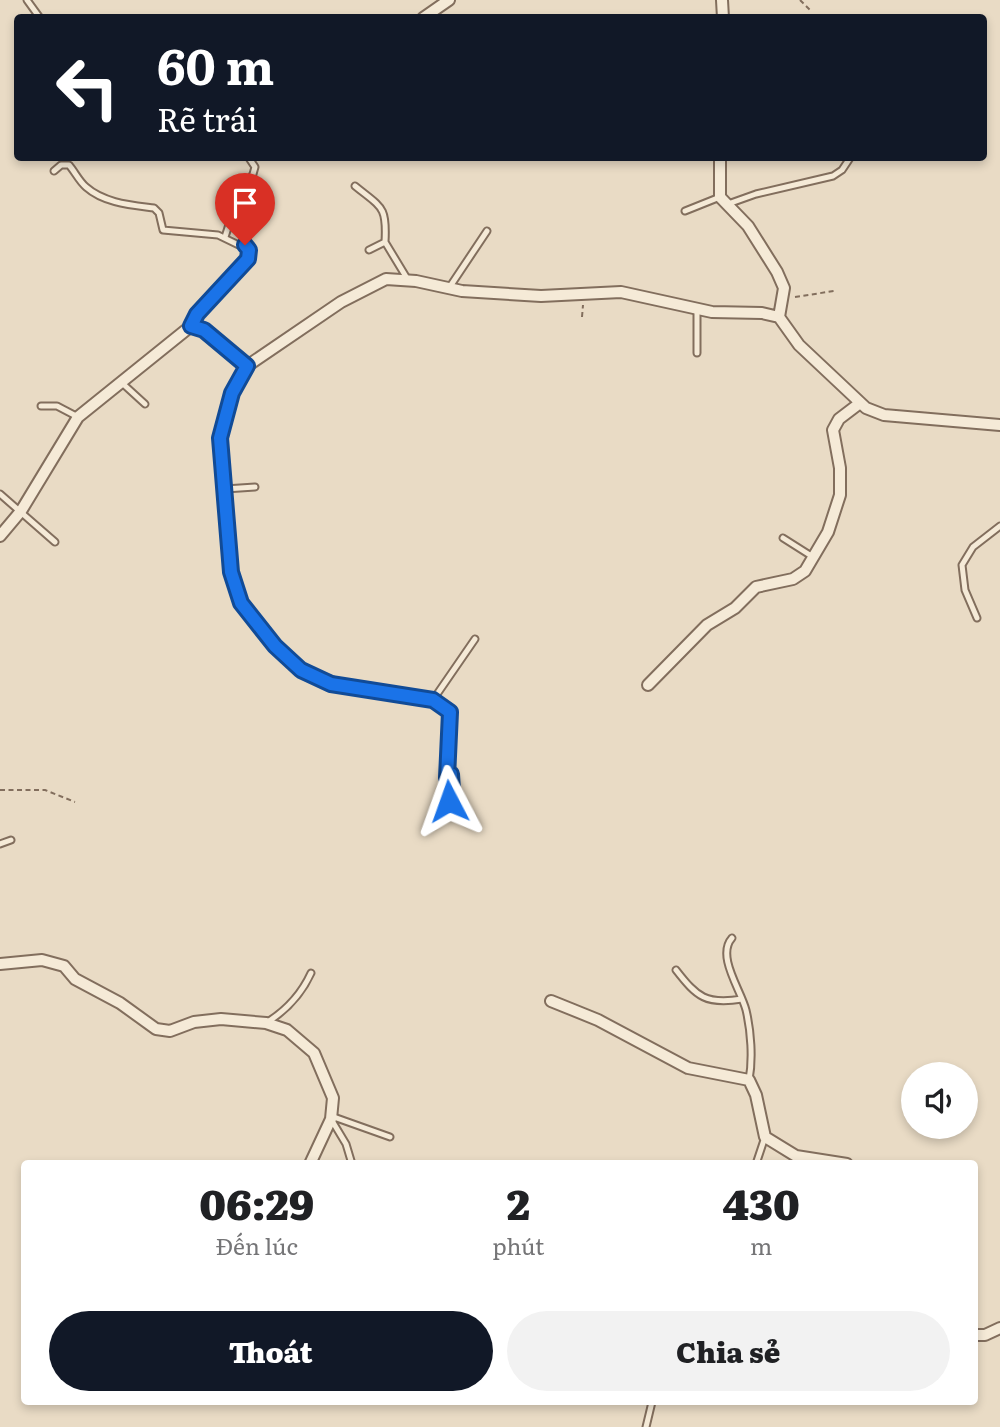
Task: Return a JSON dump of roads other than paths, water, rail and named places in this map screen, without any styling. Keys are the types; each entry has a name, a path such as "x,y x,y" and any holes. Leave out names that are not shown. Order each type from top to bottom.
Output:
{"street":[{"path":"429,14 449,0"},
{"path":"720,161 722,201 738,214 763,246 784,288 779,317"},
{"path":"449,801 453,782 451,774 447,778 450,712 433,700 331,684 301,670 256,625 234,589 220,438 232,393 247,366 341,302 386,279 408,279 449,288 541,296 621,292 697,310 779,317 799,345 836,377 860,404 884,415 1000,425"},
{"path":"0,536 21,511 78,417 191,326 204,330 247,366"},
{"path":"648,685 707,625 735,608 756,587 799,576 828,532 842,485 833,430 839,419 860,404"},
{"path":"0,964 42,960 64,966 75,979 120,1003 156,1029 170,1031 194,1022 221,1019 266,1023 286,1030 314,1053 333,1098 331,1118 312,1160"},
{"path":"551,1001 598,1020 688,1068 749,1080 756,1095 765,1137 796,1156 813,1160"},
{"path":"978,1335 985,1335 1000,1328"}],"lane":[{"path":"225,237 234,209 253,174 255,167 251,161"},
{"path":"685,211 833,176 842,170 848,161"},
{"path":"54,171 61,165 69,165 87,188 98,195 114,202 154,208 159,213 163,230 225,237 245,245 249,250 248,259 202,308 191,326"},
{"path":"355,186 385,214 388,223 385,242 408,279"},
{"path":"449,288 487,231"},
{"path":"369,250 385,242"},
{"path":"697,310 697,353"},
{"path":"122,383 145,404"},
{"path":"41,406 57,406 78,417"},
{"path":"225,489 255,486"},
{"path":"0,494 55,542"},
{"path":"977,618 965,590 962,565 974,547 1000,526"},
{"path":"783,538 813,557"},
{"path":"433,700 475,639"},
{"path":"0,844 11,840"},
{"path":"732,938 727,943 727,954 748,1023 749,1080"},
{"path":"676,970 690,989 703,998 728,1001 742,999"},
{"path":"266,1023 295,1000 311,973"},
{"path":"331,1118 390,1138"},
{"path":"331,1118 346,1144 351,1160"},
{"path":"757,1160 765,1137"},
{"path":"646,1427 651,1405"}]}
